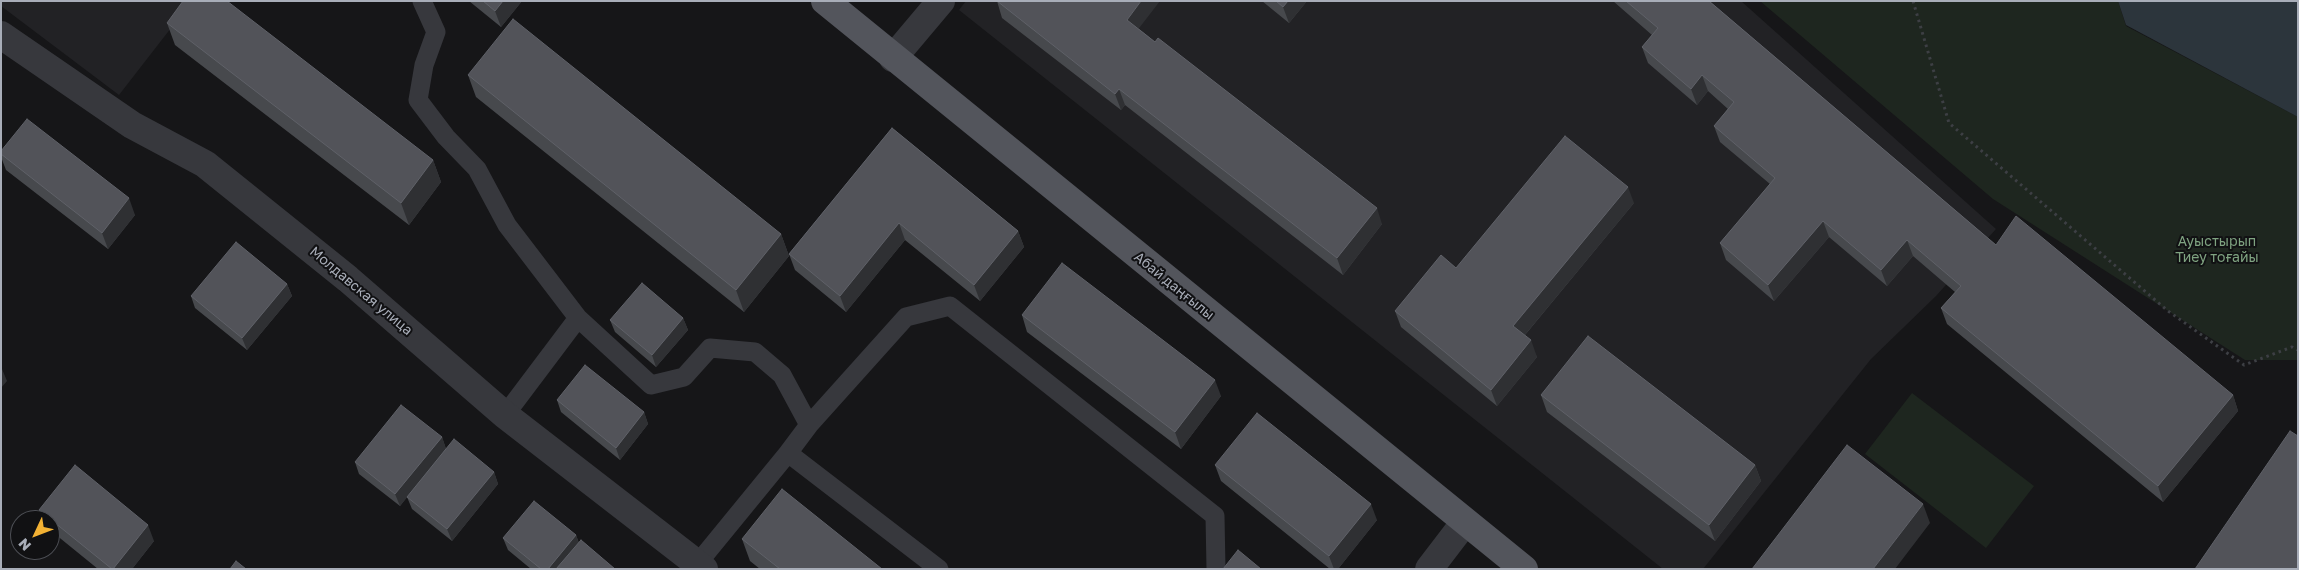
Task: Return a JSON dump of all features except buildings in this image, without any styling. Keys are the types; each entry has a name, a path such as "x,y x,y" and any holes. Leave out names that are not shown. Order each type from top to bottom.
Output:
{"main road":[{"name":"Абай даңғылы","path":"825,1 1524,569"}],"street":[{"path":"893,58 941,1"},
{"name":"Молдавская улица","path":"1,35 132,124 205,164 348,279 505,415 701,566"},
{"path":"1428,569 1465,522"}],"lane":[{"path":"422,1 436,32 424,65 418,100 446,137 477,170 507,225 578,318 651,385 684,377 710,348 754,352 782,375 809,424"},
{"path":"701,566 809,424 906,317 950,306 1215,516 1216,569"},
{"path":"505,415 578,318"},
{"path":"788,453 939,569"}],"path":[{"path":"1914,1 1949,123 2168,311 2244,365 2292,347 2298,350"}],"shaded area":[{"path":"1,1 192,1 119,95 1,6"},
{"path":"966,1 1741,1 1996,229 1936,296 1871,359 1703,569 1663,569 959,10"},
{"path":"2118,1 2298,1 2298,117 2126,25"}],"green space":[{"name":"Ауыстырып Тиеу тоғайы","path":"1760,1 2118,1 2126,26 2298,117 2298,360 2245,360 1993,199"},
{"path":"1912,393 2034,486 1986,548 1865,454"}]}
